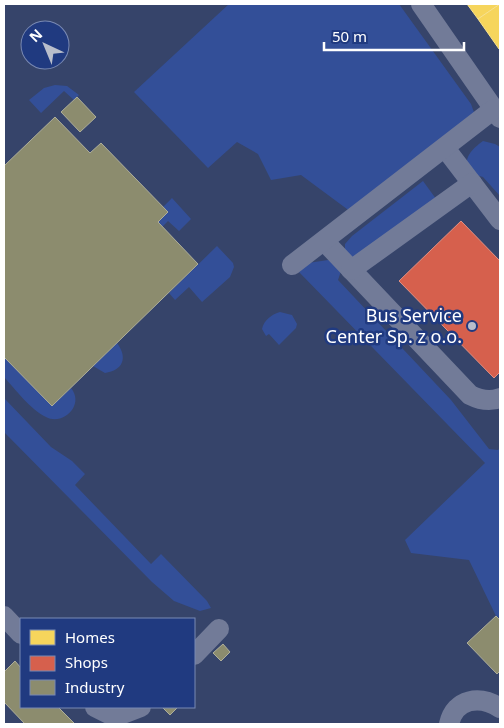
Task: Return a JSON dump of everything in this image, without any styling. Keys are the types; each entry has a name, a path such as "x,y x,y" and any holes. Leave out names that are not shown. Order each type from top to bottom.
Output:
{"street":[{"path":"292,265 445,148 497,114 421,4"},
{"path":"445,148 500,220"},
{"path":"351,270 472,183"},
{"path":"324,241 470,395 481,400 500,398"},
{"path":"4,616 20,633"},
{"path":"195,654 219,629"},
{"path":"449,724 451,714 462,704 477,700 492,702 500,708"},
{"path":"97,708 115,717 138,708"}],"shaded area":[{"path":"229,4 399,4 471,104 475,115 351,212 301,175 271,180 258,154 237,142 208,168 134,92"},
{"path":"55,85 67,86 79,95 74,100 64,91 41,113 29,100 44,88"},
{"path":"483,141 500,147 500,196 483,177 469,173 467,168 469,154"},
{"path":"423,181 439,203 353,265 345,254 345,244 352,236"},
{"path":"172,198 191,219 179,231 168,221 162,227 158,222 168,212 163,207"},
{"path":"217,246 233,263 234,267 230,277 202,302 189,287 175,300 169,293"},
{"path":"328,260 338,262 342,268 338,280 451,400 489,449 498,450 500,448 500,618 496,616 469,560 411,553 405,540 485,463 299,272 308,263"},
{"path":"280,312 292,315 297,324 296,328 279,345 269,334 266,336 262,329 269,318"},
{"path":"117,343 123,358 120,366 105,373 93,366"},
{"path":"4,357 52,406 71,388 75,394 74,407 59,419 53,419 40,414 23,399 4,377"},
{"path":"4,398 51,447 72,461 85,474 75,485 151,564 161,554 207,601 211,608 200,611 174,601 152,582 4,432"}],"building: Homes":[{"path":"467,4 500,4 478,19"},
{"path":"500,4 500,48 499,49 478,19"}],"building: Shops":[{"name":"Bus Service Center Sp. z o.o.","path":"461,221 500,261 500,372 494,378 399,281"}],"building: Industry":[{"path":"77,97 96,117 80,132 61,112"},
{"path":"55,117 90,153 101,143 168,212 158,222 198,264 52,406 4,357 4,166"},
{"path":"496,616 500,620 500,671 497,674 467,643"},
{"path":"223,644 230,652 221,661 213,653"},
{"path":"15,661 20,667 20,708 59,708 75,724 25,724 4,702 4,672"},
{"path":"163,708 177,708 170,715"}],"place":[{"name":"Bus Service Center Sp. z o.o.","path":"472,326"}]}
